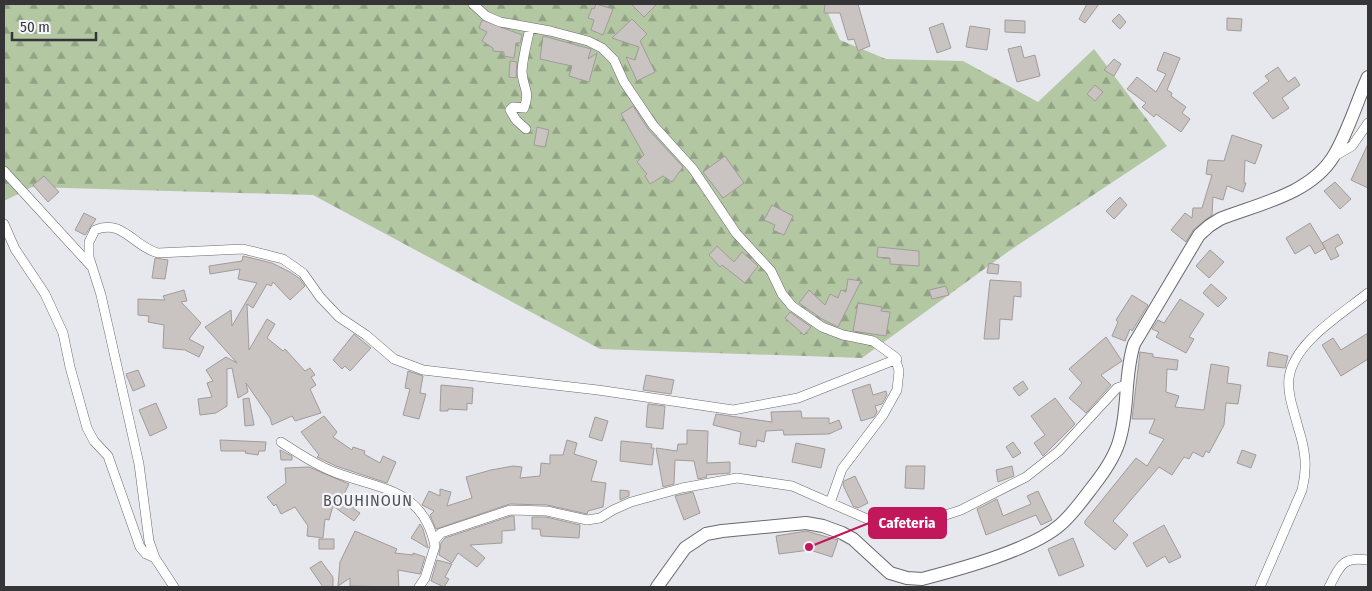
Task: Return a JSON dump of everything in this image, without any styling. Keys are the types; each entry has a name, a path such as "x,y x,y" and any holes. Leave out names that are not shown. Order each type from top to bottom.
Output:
{"main road":[{"path":"657,587 685,548 699,538 722,531 806,524 823,526 853,539 890,573 914,579 948,572 1017,548 1060,526 1099,479 1118,447 1125,414 1126,385 1134,344 1200,235 1208,226 1220,219 1299,188 1309,181 1333,158 1368,76"}],"street":[{"path":"473,4 493,19 506,24 588,41 602,48 614,60 624,82 653,125 693,169 736,232 771,271 782,294 792,306 827,329 873,341 897,359 899,376 897,390 883,416 842,469 830,503"},
{"path":"526,129 516,120 510,110 513,107 524,108 528,100 528,93 522,80 522,70 530,28"},
{"path":"1333,158 1352,146 1368,123"},
{"path":"4,171 91,266"},
{"path":"4,224 14,249 45,294 63,333 70,367 87,428 94,441 108,456 140,547 146,554 155,558"},
{"path":"174,587 155,558 149,541 139,464 101,295 91,266 88,248 91,236 95,230 106,226 123,230 145,248 158,253 234,249 255,251 283,259 298,268 332,311 366,335 394,359 413,368 598,390 722,409 748,408 798,398 897,359"},
{"path":"1260,587 1306,477 1306,453 1289,395 1289,378 1293,362 1310,340 1368,293"},
{"path":"434,541 441,534 502,511 518,509 547,511 587,520 600,518 612,510 631,502 682,488 727,479 776,482 805,491 871,522 892,526 915,525 946,516 1009,487 1043,465 1059,451 1117,388 1126,385"},
{"path":"281,442 324,468 407,498 422,513 434,541 434,554 419,587"},
{"path":"1329,587 1340,566 1345,562 1352,559 1368,560"}],"green space":[{"path":"4,4 824,4 840,40 886,59 963,61 1038,102 1094,49 1167,146 1009,251 862,358 600,349 313,195 32,187 4,201"}],"building":[{"path":"596,4 613,9 603,35 591,30 594,20 588,18"},
{"path":"631,4 657,4 644,17"},
{"path":"825,4 858,4 870,46 858,51 854,39 848,40 840,13 824,13"},
{"path":"1087,4 1099,4 1085,23 1079,19"},
{"path":"1119,14 1126,22 1120,29 1112,21"},
{"path":"1227,18 1242,19 1241,31 1227,30"},
{"path":"632,19 647,34 640,41 655,72 637,81 626,57 635,60 639,47 612,38"},
{"path":"482,20 522,35 520,43 516,43 514,58 504,56 504,52 493,51 493,48 482,41 487,32 479,28"},
{"path":"1005,20 1025,21 1025,33 1005,32"},
{"path":"943,23 951,48 937,53 929,28"},
{"path":"970,26 990,29 987,50 966,47"},
{"path":"543,36 591,49 588,59 597,53 589,82 569,76 572,66 540,59"},
{"path":"1021,46 1024,58 1035,55 1040,76 1017,82 1008,49"},
{"path":"1164,52 1180,58 1167,90 1172,93 1171,96 1186,107 1182,113 1190,119 1181,132 1156,114 1154,117 1142,107 1146,103 1127,89 1137,77 1156,92 1166,74 1157,70"},
{"path":"1114,59 1121,64 1114,76 1104,70"},
{"path":"510,61 517,62 516,78 509,77"},
{"path":"1278,67 1288,82 1295,77 1300,85 1282,98 1289,108 1273,119 1253,93 1269,81 1265,76"},
{"path":"1095,85 1103,92 1095,101 1087,94"},
{"path":"633,106 648,129 683,167 672,182 663,176 650,184 645,176 647,174 637,162 644,155 621,114"},
{"path":"537,127 549,130 545,147 534,145"},
{"path":"1232,135 1262,145 1255,164 1245,160 1244,183 1246,183 1243,192 1227,186 1223,200 1213,197 1212,215 1194,229 1186,242 1171,230 1185,213 1192,218 1193,208 1202,208 1212,175 1206,174 1208,160 1224,161"},
{"path":"1368,144 1368,188 1351,180"},
{"path":"725,156 744,183 723,198 703,172"},
{"path":"44,176 59,192 48,202 33,185"},
{"path":"1335,182 1351,199 1340,209 1324,191"},
{"path":"1120,197 1127,205 1114,219 1106,211"},
{"path":"772,205 793,216 784,235 773,230 775,225 764,220"},
{"path":"84,213 96,219 85,235 75,230"},
{"path":"1310,223 1325,248 1315,254 1310,245 1295,254 1286,238"},
{"path":"1338,234 1343,243 1335,248 1339,256 1331,260 1322,243"},
{"path":"717,246 734,262 742,252 758,266 745,283 722,265 720,267 709,255"},
{"path":"878,247 919,251 919,266 890,264 890,258 877,257"},
{"path":"1210,250 1224,262 1209,278 1196,266"},
{"path":"243,256 272,263 299,278 305,286 290,300 273,282 271,286 267,284 253,308 247,304 249,350 267,319 275,324 267,338 283,351 285,349 305,371 310,368 315,375 311,377 316,385 310,389 321,413 295,421 292,416 272,425 270,418 246,383 248,392 238,398 232,368 227,369 227,406 216,413 200,415 198,399 212,397 207,383 213,381 206,370 226,357 237,363 205,327 231,310 232,326 257,283 238,279 240,269 210,274 209,266 242,261"},
{"path":"155,258 168,260 165,279 152,278"},
{"path":"989,263 999,265 998,274 987,273"},
{"path":"848,279 861,281 838,327 822,319 799,303 809,290 825,305 830,294 838,298 841,290 846,292"},
{"path":"990,280 1021,282 1021,297 1014,296 1012,320 1000,319 999,339 984,339"},
{"path":"1211,284 1227,298 1218,307 1203,293"},
{"path":"946,286 949,295 932,299 929,290"},
{"path":"184,290 187,301 181,302 201,323 189,339 204,347 199,357 185,350 163,348 164,325 148,322 149,316 138,315 138,299 165,300 163,296"},
{"path":"1132,295 1148,305 1132,331 1130,329 1125,341 1112,336 1118,322 1116,320"},
{"path":"1180,299 1204,314 1189,337 1194,339 1186,353 1156,337 1159,332 1152,329 1158,320 1164,323"},
{"path":"858,303 882,307 881,311 890,312 886,336 853,331"},
{"path":"790,312 811,327 804,335 785,318"},
{"path":"1368,333 1368,359 1341,376 1322,345 1333,338 1341,350"},
{"path":"354,334 371,348 350,371 345,366 342,369 333,360"},
{"path":"1106,337 1122,361 1101,375 1111,385 1086,413 1069,398 1082,383 1069,369"},
{"path":"1140,352 1153,354 1153,357 1178,360 1177,370 1167,369 1166,392 1179,396 1175,407 1204,410 1211,364 1229,367 1227,383 1241,385 1238,404 1226,403 1224,425 1209,453 1206,451 1203,457 1193,452 1189,459 1184,457 1172,475 1159,467 1113,521 1128,535 1115,550 1085,524 1085,521 1136,458 1147,466 1164,439 1149,433 1155,419 1132,419"},
{"path":"1269,352 1288,356 1285,368 1267,366"},
{"path":"138,370 145,386 133,391 126,374"},
{"path":"408,371 423,376 420,393 426,394 419,419 403,415 410,389 405,388"},
{"path":"646,375 674,380 671,394 643,390"},
{"path":"1023,381 1028,389 1019,396 1013,388"},
{"path":"870,384 873,395 886,391 887,395 882,404 875,406 877,412 874,417 861,421 852,390"},
{"path":"441,385 473,388 472,404 467,403 467,410 448,409 448,411 440,411"},
{"path":"249,398 254,425 245,426 243,399"},
{"path":"1055,398 1075,424 1043,456 1034,443 1045,435 1031,416"},
{"path":"156,403 167,428 150,436 139,410"},
{"path":"648,404 665,406 663,429 646,427"},
{"path":"801,411 802,418 829,418 829,424 839,420 842,428 829,434 784,435 783,430 766,431 764,442 757,440 756,447 739,444 741,432 713,425 716,414 772,422 771,412"},
{"path":"324,416 337,432 333,437 352,450 353,447 365,451 364,454 380,463 383,456 396,462 387,483 336,466 317,457 319,455 301,432"},
{"path":"595,417 608,421 602,441 589,437"},
{"path":"687,430 708,431 707,463 730,462 730,473 706,475 707,477 698,479 694,461 675,460 674,484 663,487 656,448 677,451 678,444 687,444"},
{"path":"220,440 266,442 265,451 259,451 258,455 245,453 246,451 221,451"},
{"path":"567,440 577,443 574,454 597,461 591,481 606,483 603,507 588,511 587,514 547,505 510,504 436,529 430,515 434,511 422,505 429,491 440,496 440,489 451,492 447,506 472,498 466,477 491,470 513,466 522,467 520,478 540,476 541,463 550,464 550,455 563,455"},
{"path":"621,441 652,444 651,448 654,448 652,465 620,461"},
{"path":"1013,442 1021,453 1013,458 1006,447"},
{"path":"796,443 825,449 821,468 792,462"},
{"path":"280,450 292,456 292,460 281,460"},
{"path":"1242,450 1256,455 1251,468 1237,463"},
{"path":"906,466 925,466 924,489 905,488"},
{"path":"1012,466 1014,476 998,482 996,470"},
{"path":"309,467 349,484 344,494 357,503 353,508 360,513 354,521 333,506 329,520 325,519 323,538 307,536 308,526 295,507 281,514 276,504 274,506 267,497 286,483 285,468"},
{"path":"855,476 868,503 858,508 853,506 843,485 844,481"},
{"path":"620,490 629,491 629,496 620,500"},
{"path":"1038,491 1052,520 1041,525 1036,515 986,535 977,509 997,499 1003,516 1031,504 1027,496"},
{"path":"693,492 700,513 684,520 675,496"},
{"path":"514,516 515,530 502,531 502,543 470,545 485,558 477,567 458,553 452,563 439,555 441,543 445,538"},
{"path":"532,517 546,517 580,525 579,538 541,536 540,529 532,529"},
{"path":"420,524 423,529 428,548 411,538"},
{"path":"1164,525 1181,557 1169,563 1165,556 1147,567 1133,543"},
{"path":"355,531 397,549 395,553 413,555 413,553 425,557 420,574 398,570 399,587 350,586 350,578 338,586 340,562"},
{"path":"806,531 838,540 832,557 810,550 779,554 776,536"},
{"path":"1073,538 1084,566 1059,576 1048,549"},
{"path":"319,539 334,539 334,549 319,549"},
{"path":"437,560 452,564 445,577 449,579 444,587 431,581"},
{"path":"321,561 333,577 333,587 323,587 310,568"}],"place":[{"name":"Cafeteria","path":"809,547"}],"district":[{"name":"BOUHINOUN","path":"368,500"}]}
